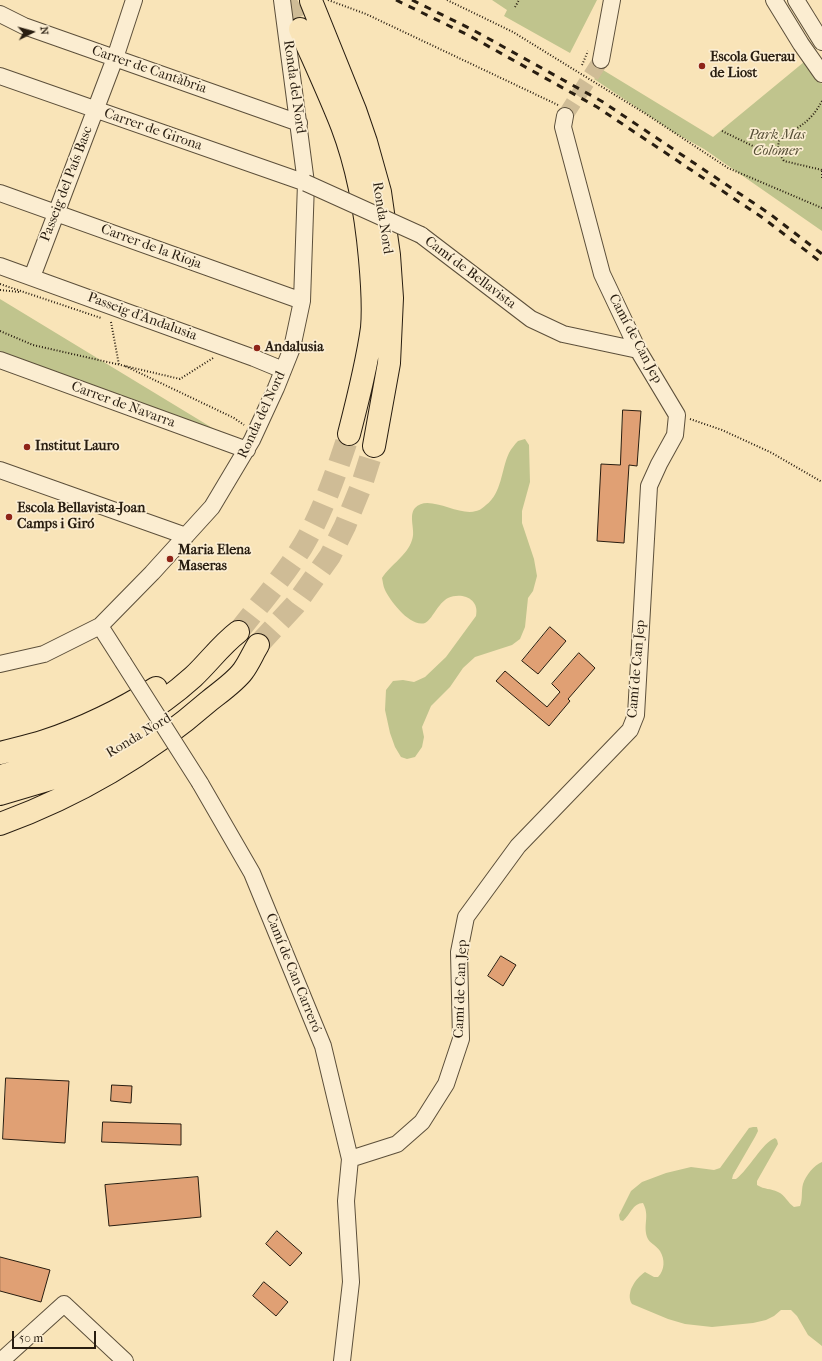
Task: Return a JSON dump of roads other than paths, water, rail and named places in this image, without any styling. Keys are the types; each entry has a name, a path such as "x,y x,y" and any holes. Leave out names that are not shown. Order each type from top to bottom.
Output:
{"highway":[{"name":"Ronda Nord","path":"320,0 366,142 380,192 389,255 392,298 389,363 374,446"},
{"name":"Ronda Nord","path":"300,29 342,127 362,195 368,236 372,280 372,327 363,382 349,434"},
{"name":"Ronda Nord","path":"0,753 52,738 88,725 132,703 234,635 187,681 164,700 119,729 85,746 0,776"},
{"name":"Ronda Nord","path":"0,794 54,778 94,763 139,738 172,717 258,645 243,672 162,740 83,789 30,813 0,824"}],"street":[{"name":"Passeig del País Basc","path":"32,278 115,58 134,0"},
{"name":"Ronda del Nord","path":"0,664 44,654 100,626 152,573 212,507 247,450 273,395 292,348 302,302 306,183 282,0"},
{"path":"601,60 612,0"},
{"path":"774,0 801,44 822,74"},
{"path":"796,0 822,42"},
{"name":"Carrer de Cantàbria","path":"0,14 24,26 299,123"},
{"name":"Carrer de Girona","path":"0,76 306,183"},
{"name":"Camí de Can Jep","path":"350,1159 397,1144 422,1122 446,1084 461,1039 459,952 466,917 518,846 630,730 636,715 649,486 675,435 678,415 638,350 602,274 563,127 562,111"},
{"name":"Camí de Bellavista","path":"306,183 421,235 531,319 563,334 638,350"},
{"name":"Carrer de la Rioja","path":"0,193 302,302"},
{"name":"Passeig d'Andalusia","path":"0,266 254,358 283,370"},
{"name":"Carrer de Navarra","path":"0,360 247,450"},
{"path":"0,470 186,536"},
{"name":"Camí de Can Carreró","path":"100,626 200,783 252,873 324,1046 350,1159 346,1201 351,1282 342,1361"},
{"path":"1,1361 64,1304 125,1361"}],"tunnel":[{"path":"285,0 300,29"},
{"path":"565,116 601,60"},
{"path":"238,632 287,569 310,534 328,492 349,434"},
{"path":"258,645 295,605 330,556 345,526 362,484 374,446"}],"railway":[{"path":"396,0 470,36 597,107 763,218 822,263"},
{"path":"412,0 473,30 603,102 770,214 822,254"}],"place":[{"name":"Escola Guerau de Liost","path":"702,66"},
{"name":"Andalusia","path":"257,348"},
{"name":"Institut Lauro","path":"27,447"},
{"name":"Escola Bellavista-Joan Camps i Giró","path":"9,517"},
{"name":"Maria Elena Maseras","path":"170,559"}],"park label":[{"name":"Park Mas Colomer","path":"777,144"}]}
